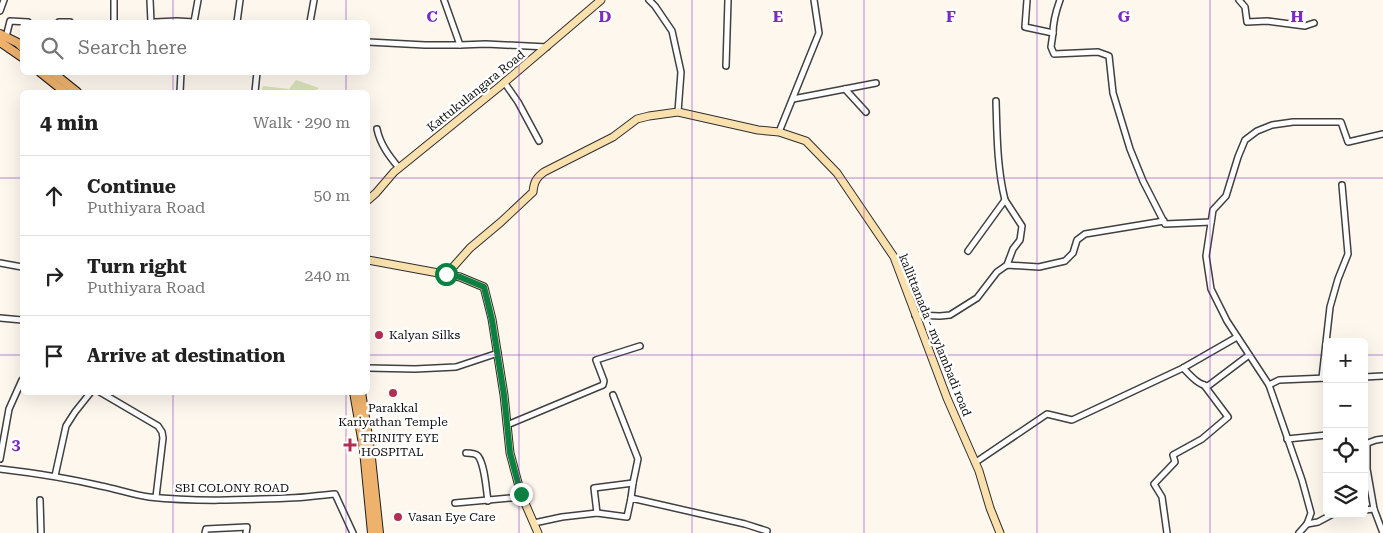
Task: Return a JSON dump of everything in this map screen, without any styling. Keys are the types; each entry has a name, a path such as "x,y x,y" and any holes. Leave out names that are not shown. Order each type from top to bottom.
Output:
{"main road":[{"path":"2,38 20,46"},
{"path":"2,38 20,54"},
{"path":"44,75 62,90"},
{"path":"56,75 74,90"},
{"path":"355,395 364,450 372,533"},
{"path":"361,395 370,449 379,533"}],"street":[{"path":"0,11 4,0"},
{"path":"114,0 114,20"},
{"path":"150,0 151,20"},
{"path":"194,20 198,0"},
{"path":"238,20 240,0"},
{"path":"310,20 314,0"},
{"path":"444,0 460,45"},
{"name":"Kattukulangara Road","path":"370,198 399,168 602,0"},
{"path":"649,0 672,31 681,72 678,112"},
{"path":"726,66 728,0"},
{"path":"779,132 819,33 814,0"},
{"path":"1027,0 1025,27 1053,33"},
{"path":"1060,0 1053,25 1051,47 1054,54 1098,52 1109,56 1113,93 1130,149 1165,224 1211,222"},
{"path":"1239,0 1245,7 1247,22 1266,21 1306,26 1314,23"},
{"path":"2,38 10,21 20,22"},
{"path":"370,42 547,47"},
{"path":"180,90 181,75"},
{"path":"255,90 256,75"},
{"path":"504,82 518,102 539,140"},
{"path":"793,99 876,83"},
{"path":"846,89 866,112"},
{"path":"996,101 1002,186 1005,200 1022,226 1020,240 1013,249 1008,265"},
{"name":"kallittanada - mylambadi road","path":"446,274 470,248 533,192 534,183 544,172 614,137 637,119 678,112 758,130 779,132 806,141 837,173 894,257 947,398 976,462 1000,533"},
{"path":"1299,533 1307,524 1311,513 1302,480 1269,385 1227,321 1211,289 1206,256 1213,210 1226,196 1245,140 1257,131 1272,125 1293,122 1341,122 1348,142 1383,134"},
{"path":"377,128 379,137 388,154 399,168"},
{"path":"1327,338 1330,307 1348,254 1342,185"},
{"path":"968,251 1005,200"},
{"path":"915,314 950,315 977,298 997,272 1008,265 1039,267 1065,261 1073,253 1077,240 1085,234 1164,221"},
{"path":"370,260 460,277 484,287 498,353 510,453 522,497 538,533"},
{"path":"0,263 20,267"},
{"path":"0,318 20,320"},
{"path":"976,462 1048,414 1072,420 1183,368 1237,336"},
{"path":"508,425 604,385 596,360 640,346"},
{"path":"370,368 415,369 456,366 498,353"},
{"path":"1204,385 1208,386 1249,355"},
{"path":"1167,533 1162,497 1154,484 1175,462 1173,455 1202,439 1228,417 1204,385 1183,368"},
{"path":"1368,377 1383,376"},
{"path":"1269,385 1280,380 1323,378"},
{"path":"0,459 9,409 20,386"},
{"path":"55,476 66,426 89,395"},
{"path":"105,395 158,426 162,432 163,438 156,497"},
{"path":"534,523 562,517 597,513 627,517 638,459 613,395"},
{"path":"1287,439 1323,436"},
{"path":"1368,443 1383,439"},
{"path":"466,453 474,454 480,462 484,473 488,501"},
{"name":"SBI COLONY ROAD","path":"0,469 55,476 122,492 202,501 292,498 335,494 353,533"},
{"path":"1368,473 1374,509 1383,533"},
{"path":"597,513 594,488 633,483"},
{"path":"455,503 522,497"},
{"path":"631,498 745,524 767,531"},
{"path":"40,500 41,533"},
{"path":"1368,510 1374,509"},
{"path":"1307,524 1326,518"},
{"path":"205,533 206,529 247,528 246,533"}],"green space":[{"path":"296,80 319,88 316,90 262,90 263,86 289,89"}],"place":[{"name":"Kalyan Silks","path":"379,335"},
{"name":"Parakkal Kariyathan Temple","path":"393,393"},
{"name":"TRINITY EYE HOSPITAL","path":"350,445"},
{"name":"Vasan Eye Care","path":"398,517"}],"route":[{"path":"446,274 460,277 484,287 492,320 504,395 510,453 521,494"}]}
